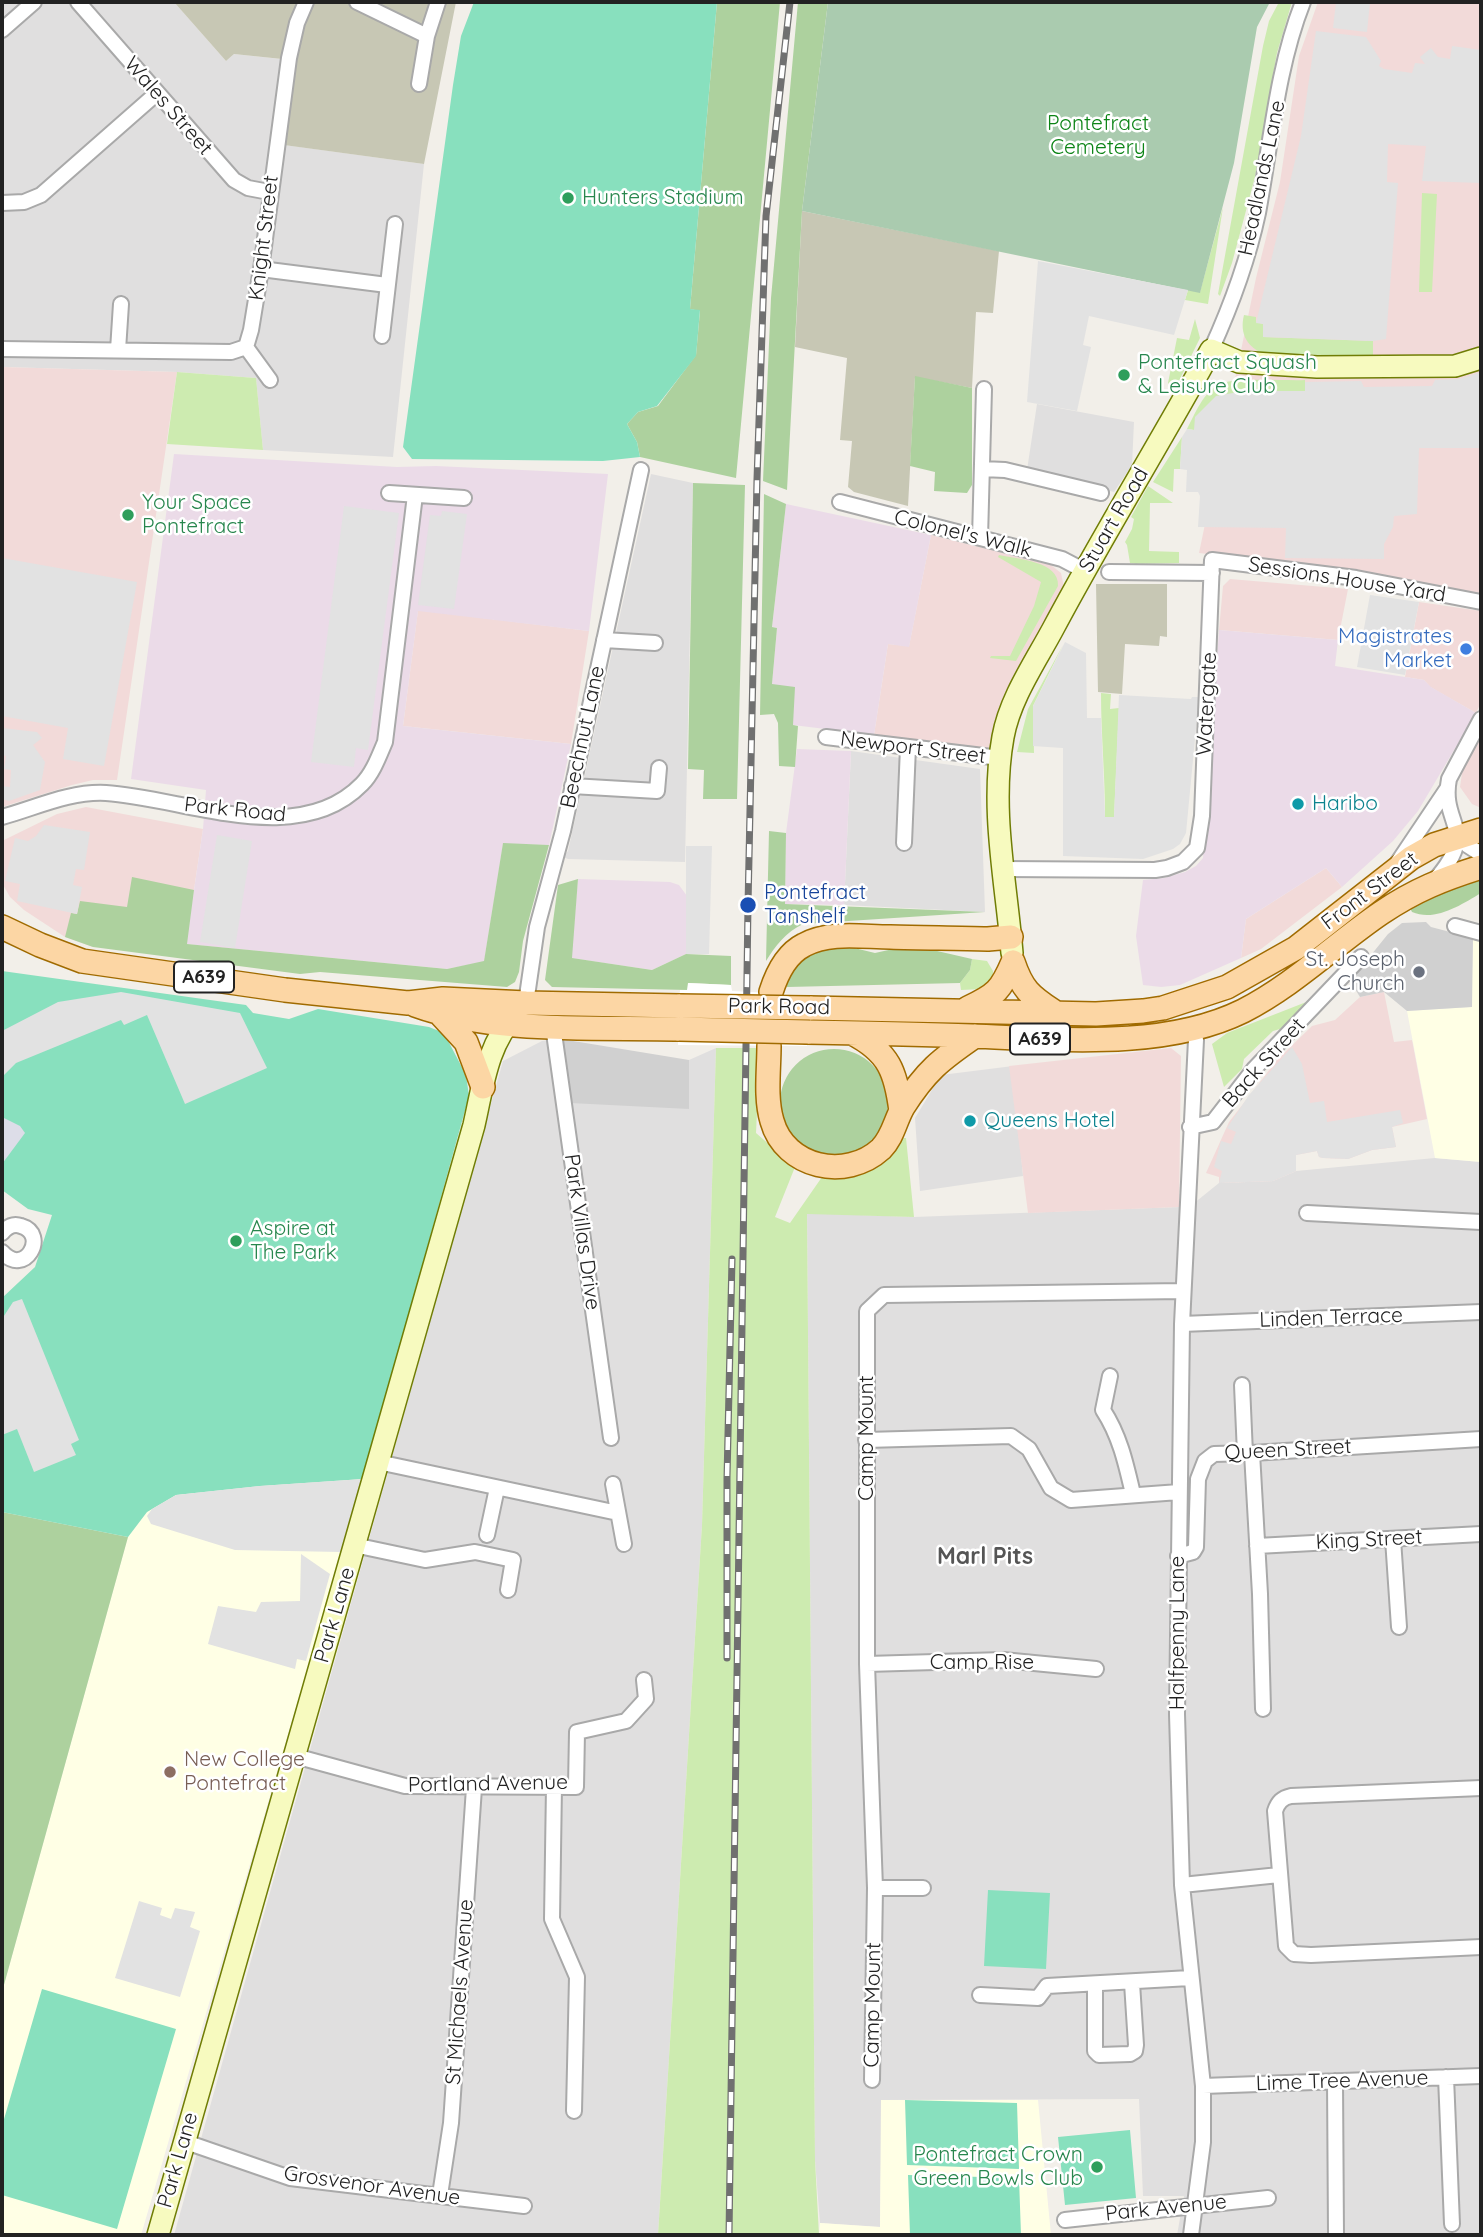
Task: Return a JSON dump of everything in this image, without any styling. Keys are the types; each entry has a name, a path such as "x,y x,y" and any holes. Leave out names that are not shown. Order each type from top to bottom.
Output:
{"main road":[{"path":"1211,350 1239,362 1317,367 1455,366 1481,358"},
{"name":"Stuart Road","path":"1013,962 997,811 1004,733 1024,683 1084,570 1211,350"},
{"name":"Front Street","path":"856,1008 1096,1014 1163,1007 1227,987 1296,948 1422,851 1459,835 1481,830"},
{"name":"Front Street","path":"852,1033 1086,1039 1143,1036 1194,1029 1227,1018 1266,998 1293,981 1379,914 1433,882 1481,867"},
{"name":"Park Road","path":"2,907 40,946"},
{"name":"Park Road","path":"2,927 40,946 94,963 285,990 408,1003 441,1014 507,1024 547,1026 810,1008 856,1008"},
{"path":"771,992 777,974 788,957 804,945 821,939 1011,937"},
{"path":"965,1010 999,991 1013,962"},
{"path":"1013,962 1026,992 1053,1012"},
{"path":"1163,1007 1180,1016 1194,1029 1200,1008 1212,993"},
{"name":"Park Road","path":"408,1003 443,999 486,1000 852,1033"},
{"name":"Park Lane","path":"158,2235 474,1125 495,1042 526,1003"},
{"path":"441,1014 466,1042 485,1080"},
{"path":"485,1080 508,1042 515,1036 547,1026"},
{"path":"852,1033 886,1059 897,1082 901,1111"},
{"path":"769,1046 771,1121 781,1140 805,1160 831,1168 861,1162 879,1150 887,1142 901,1111 923,1076 941,1059 975,1036"}],"street":[{"path":"2,30 33,2"},
{"name":"Wales Street","path":"78,2 234,180 248,188 270,192"},
{"name":"Knight Street","path":"246,347 261,269 289,58 297,23 306,2"},
{"path":"358,2 427,36"},
{"path":"419,84 427,36 438,2"},
{"name":"Headlands Lane","path":"1211,350 1236,291 1252,237 1286,59 1303,2"},
{"path":"2,202 24,202 41,195 156,94"},
{"path":"382,336 395,224"},
{"path":"261,269 387,285"},
{"path":"118,350 121,304"},
{"path":"2,349 232,352 246,347 270,380"},
{"path":"980,538 984,389"},
{"path":"982,469 1005,470 1101,493"},
{"name":"Beechnut Lane","path":"526,1003 537,927 563,831 641,470"},
{"path":"389,494 464,498"},
{"name":"Park Road","path":"2,822 8,815 54,800 85,794 105,793 239,814 283,818 312,814 332,807 351,794 369,775 385,742 415,495"},
{"name":"Colonel's Walk","path":"840,502 1062,559 1084,570"},
{"path":"1119,568 1212,566"},
{"name":"Sessions House Yard","path":"1212,566 1356,578 1481,602"},
{"name":"Watergate","path":"1003,869 1155,870 1183,862 1197,848 1203,803 1212,566"},
{"path":"604,640 655,643"},
{"path":"1392,872 1447,789 1452,773 1481,722"},
{"name":"Newport Street","path":"826,737 1000,758"},
{"path":"904,843 908,747"},
{"path":"572,786 657,790 659,768"},
{"path":"1447,789 1459,835 1467,845 1481,854"},
{"path":"1433,882 1448,866 1459,835"},
{"path":"1455,926 1481,933"},
{"name":"Back Street","path":"1190,1127 1213,1122 1254,1069 1361,957"},
{"name":"Park Villas Drive","path":"547,1026 611,1438"},
{"name":"Halfpenny Lane","path":"1191,2235 1203,2142 1203,2086 1182,1885 1177,1714 1182,1324 1196,1040 1194,1029"},
{"path":"1307,1213 1481,1222"},
{"path":"2,1233 10,1226 22,1226 31,1233 34,1244 30,1253 21,1259 10,1258 2,1251"},
{"name":"Camp Mount","path":"872,2080 875,1888 867,1664 867,1311 884,1295 1183,1291"},
{"name":"Linden Terrace","path":"1182,1324 1481,1312"},
{"path":"1110,1376 1103,1410 1114,1427 1124,1454 1133,1494"},
{"path":"1242,1385 1257,1546 1263,1709"},
{"path":"866,1440 1012,1436 1029,1449 1051,1488 1071,1500 1179,1492"},
{"name":"Queen Street","path":"1178,1556 1193,1552 1196,1547 1198,1479 1205,1461 1214,1454 1481,1439"},
{"path":"378,1462 618,1513"},
{"path":"613,1484 624,1544"},
{"path":"487,1535 497,1488"},
{"name":"King Street","path":"1257,1546 1481,1534"},
{"path":"1393,1539 1399,1628"},
{"path":"354,1545 425,1559 475,1552 513,1560 508,1590"},
{"name":"Camp Rise","path":"867,1664 1003,1660 1096,1669"},
{"name":"Portland Avenue","path":"295,1756 405,1786 576,1787 577,1732 626,1721 646,1699 644,1680"},
{"path":"554,1786 552,1919 577,1976 574,2111"},
{"name":"St Michaels Avenue","path":"440,2195 451,2123 474,1788"},
{"path":"1481,1788 1291,1796 1283,1798 1275,1811 1286,1946 1294,1954 1481,1947"},
{"path":"1182,1885 1279,1875"},
{"path":"875,1888 923,1888"},
{"path":"980,1995 1038,1998 1047,1986 1191,1978"},
{"path":"1095,1984 1095,2050 1099,2055 1130,2054 1135,2051 1132,1983"},
{"name":"Lime Tree Avenue","path":"1203,2086 1481,2076"},
{"path":"1446,2077 1452,2224"},
{"path":"1335,2081 1336,2235"},
{"name":"Grosvenor Avenue","path":"183,2141 290,2178 524,2206"},
{"name":"Park Avenue","path":"1065,2220 1268,2197"}],"shaded area":[{"path":"2,2 174,2 226,61 234,54 281,59 283,50 298,52 285,145 424,164 393,457 263,450 256,378 177,372 2,367"},
{"path":"174,2 456,2 424,164 284,145 298,52 283,50 282,59 234,54 226,61"},
{"path":"1318,2 1481,2 1481,596 1289,563 1199,553 1256,278 1280,182 1299,56"},
{"path":"1336,2 1370,2 1367,32 1333,28"},
{"path":"1316,31 1366,37 1381,61 1379,66 1412,73 1415,63 1425,64 1420,57 1431,48 1438,57 1450,59 1452,46 1481,50 1481,183 1422,181 1426,146 1388,144 1387,182 1398,183 1386,339 1373,341 1263,337 1263,324 1256,323 1301,136"},
{"path":"802,211 999,251 993,313 976,312 972,388 915,377 908,506 854,492 848,487 852,441 840,440 847,358 795,347"},
{"name":"Pontefract Squash & Leisure Club","path":"1038,261 1188,290 1174,335 1089,316 1083,345 1091,347 1077,411 1027,402"},
{"path":"2,367 177,372 117,780 93,780 2,807"},
{"path":"1481,372 1481,448 1419,448 1417,514 1394,516 1393,527 1384,544 1384,559 1285,558 1286,528 1198,527 1200,496 1198,492 1186,492 1187,470 1180,469 1182,437 1187,429 1194,430 1195,417 1216,396 1244,391 1305,391 1305,382 1361,381 1364,387 1432,386 1435,380 1459,379"},
{"path":"1037,404 1134,422 1132,465 1114,492 1027,470"},
{"path":"174,454 397,467 436,466 608,474 589,631 418,611 403,726 571,744 549,845 503,844 484,962 447,969 186,944 206,790 131,779"},
{"path":"651,474 693,483 685,862 568,859 563,857 568,851"},
{"path":"786,504 931,535 909,647 888,644 874,735 793,725 772,684 777,628 772,627"},
{"path":"344,506 399,513 368,750 356,748 354,767 311,762"},
{"path":"442,511 467,514 454,609 418,605 430,515 441,516"},
{"path":"931,535 1051,565 1061,573 1065,592 995,749 874,735 888,644 909,646"},
{"path":"2,558 137,582 104,766 63,759 68,728 2,716"},
{"path":"1230,579 1348,589 1338,640 1219,630 1223,586"},
{"path":"1096,584 1167,584 1167,637 1160,636 1159,646 1125,644 1122,694 1098,692"},
{"path":"1370,595 1419,602 1405,675 1357,667"},
{"path":"1419,602 1481,611 1481,702 1476,713 1430,687 1424,680 1405,677"},
{"path":"418,610 589,631 571,744 403,726"},
{"name":"Haribo","path":"1219,630 1338,640 1335,666 1424,680 1431,687 1476,713 1418,811 1393,841 1342,887 1326,868 1246,919 1241,958 1180,985 1143,985 1136,936 1143,880 1185,872 1203,858"},
{"path":"1065,642 1086,653 1087,718 1101,718 1105,817 1114,817 1119,695 1191,699 1199,697 1186,833 1180,844 1173,849 1143,859 1063,856 1063,748 1033,746 1033,706"},
{"path":"2,728 37,732 42,738 33,745 45,762 40,790 9,801 2,799 2,786 10,787 11,770 4,769 6,756 2,755"},
{"path":"1481,734 1481,808 1472,804 1460,787 1463,766"},
{"path":"797,749 851,751 844,905 785,904 786,833"},
{"path":"851,751 980,769 985,912 844,905"},
{"path":"86,807 203,829 186,944 93,947 65,937 24,910 10,897 2,883 4,840 57,814"},
{"path":"44,825 90,832 84,870 76,869 73,885 82,887 77,914 17,901 20,884 5,881 15,838 28,841 36,836"},
{"path":"217,835 252,841 235,948 200,942"},
{"path":"686,846 712,846 709,954 686,954"},
{"path":"1326,868 1342,887 1261,949 1241,958 1246,919"},
{"path":"578,879 670,882 679,885 687,896 686,954 652,970 571,958"},
{"path":"1426,922 1431,927 1473,938 1472,1007 1407,1011 1384,992 1360,997 1350,981 1388,934 1402,923"},
{"path":"1473,938 1481,940 1481,1162 1435,1158 1407,1011 1471,1007"},
{"path":"121,992 240,1013 267,1068 185,1104 147,1015 124,1025 121,1020 16,1063 2,1077 2,1031 58,1002"},
{"path":"1384,992 1394,1042 1412,1040 1427,1119 1392,1127 1396,1147 1372,1150 1348,1159 1319,1157 1317,1151 1296,1155 1296,1171 1273,1181 1219,1183 1219,1177 1206,1173 1229,1122 1277,1060 1312,1026 1335,1020 1360,997"},
{"path":"561,1039 688,1109 689,1060 716,1048 702,1525 658,2235 174,2235 503,1061 542,1041"},
{"path":"561,1039 689,1060 689,1109 570,1103"},
{"path":"1292,1047 1302,1064 1310,1103 1324,1101 1327,1122 1400,1110 1403,1123 1392,1127 1396,1147 1372,1150 1348,1159 1319,1157 1317,1151 1296,1155 1296,1171 1273,1181 1219,1183 1222,1171 1214,1167 1221,1141 1231,1144 1236,1132 1227,1128 1249,1095"},
{"path":"1171,1048 1181,1056 1179,1207 1028,1213 1009,1066"},
{"path":"1013,1066 1023,1176 920,1191 915,1118 941,1075"},
{"path":"2,1117 20,1126 25,1133 2,1164"},
{"path":"1435,1158 1481,1162 1481,2235 1177,2235 1184,2196 1143,2196 1139,2099 882,2100 880,2227 820,2223 815,2160 807,1213 914,1217 1179,1207 1193,1204 1219,1183 1273,1181 1296,1171"},
{"path":"22,1299 79,1440 71,1444 76,1455 34,1472 17,1429 2,1435 2,1319 13,1302"},
{"name":"New College Pontefract","path":"363,1479 141,2235 14,2235 2,2232 2,1992 128,1537 147,1512 176,1495"},
{"path":"363,1479 341,1552 235,1550 151,1524 147,1516 152,1509 176,1495"},
{"path":"301,1554 330,1574 306,1661 297,1659 295,1669 208,1644 218,1606 256,1612 261,1602 300,1601"},
{"path":"139,1901 162,1908 160,1915 171,1919 175,1908 195,1912 190,1927 200,1931 180,1997 115,1978"},
{"path":"881,2100 1038,2100 1051,2235 819,2235 820,2223 880,2227"}],"green space":[{"name":"Hunters Stadium","path":"474,2 717,2 690,309 700,310 696,356 657,406 638,412 627,424 637,442 640,457 603,461 412,459 403,447 453,85 461,36"},
{"path":"717,2 780,2 736,478 640,457 637,442 627,424 638,412 658,406 696,355 700,311 690,309"},
{"path":"798,2 828,2 802,211 787,490 763,481 771,298"},
{"name":"Pontefract Cemetery","path":"828,2 1270,2 1257,27 1234,163 1200,293 802,211"},
{"path":"1279,2 1292,2 1277,53 1255,177 1232,263 1220,296 1218,294 1263,46 1269,21"},
{"path":"1422,193 1437,194 1432,292 1419,292"},
{"path":"1223,207 1208,304 1185,300 1188,290 1200,292"},
{"path":"1244,315 1256,317 1256,322 1263,324 1263,337 1373,341 1373,356 1266,354 1246,340"},
{"path":"1195,319 1200,338 1174,391 1168,383 1177,338 1189,340"},
{"path":"177,372 256,378 263,450 167,444"},
{"path":"915,376 972,388 972,485 967,493 934,491 935,472 910,466"},
{"path":"1249,380 1305,380 1305,391 1244,391 1194,430 1187,429 1204,398 1220,384"},
{"path":"1182,437 1180,469 1174,469 1173,492 1153,482"},
{"path":"693,483 745,485 737,799 703,799 704,770 688,769"},
{"path":"1148,486 1173,503 1150,503 1149,551 1179,552 1179,563 1130,563 1125,542 1132,529 1134,519 1131,517"},
{"path":"764,494 786,504 772,627 777,628 772,684 795,687 793,725 798,726 795,767 779,766 778,723 774,714 760,715"},
{"path":"999,555 1045,566 1057,578 1058,586 1016,661 990,658 1010,656 1034,606 1041,582 998,557"},
{"path":"1063,645 1033,706 1034,753 1017,752 1028,709"},
{"path":"1101,693 1111,694 1110,709 1119,708 1114,818 1105,817"},
{"path":"769,831 786,833 785,904 985,912 803,924 782,940 766,961"},
{"path":"503,843 549,845 523,941 519,972 515,982 507,987 320,972 300,974 93,947 65,937 71,913 77,914 80,901 127,907 132,877 194,890 187,944 447,969 484,961"},
{"path":"1481,876 1481,893 1448,911 1421,915 1412,912 1409,906"},
{"path":"578,879 572,958 652,970 686,954 731,956 731,985 689,983 688,990 552,987 545,980 558,885"},
{"path":"911,945 972,959 970,970 960,983 787,987 786,969 802,953 846,946 875,953"},
{"path":"972,959 987,961 993,971 993,980 982,989 961,990 960,983 970,970"},
{"name":"Aspire at The Park","path":"2,971 246,1005 253,1013 289,1019 318,1009 429,1027 444,1033 466,1075 469,1096 363,1479 176,1495 147,1512 128,1537 2,1512 2,1298 35,1267 52,1215 28,1209 2,1190"},
{"path":"1314,999 1280,1029 1273,1031 1244,1059 1242,1069 1224,1087 1212,1044 1227,1033"},
{"path":"716,1048 760,1048 756,1133 795,1167 775,1217 790,1223 822,1177 848,1176 866,1171 897,1138 906,1138 914,1217 807,1214 815,2160 819,2235 658,2235 702,1525"},
{"path":"834,1049 855,1053 872,1065 884,1082 888,1103 884,1124 872,1141 855,1153 834,1157 813,1153 796,1141 784,1124 780,1103 784,1082 796,1065 813,1053"},
{"path":"2,1512 128,1537 2,1992"},
{"path":"988,1890 1050,1893 1046,1969 984,1966"},
{"path":"42,1989 176,2029 117,2229 2,2195 2,2126"},
{"path":"905,2100 1017,2103 1019,2169 907,2165"},
{"name":"Pontefract Crown Green Bowls Club","path":"1130,2130 1136,2198 1065,2205 1058,2137"},
{"path":"908,2175 1019,2178 1021,2235 910,2235"}],"pier":[{"path":"688,983 731,985 732,991 810,995 807,1046 678,1045 680,990 687,990"}],"railway":[{"path":"729,2235 748,905 757,479 766,216 790,2"},
{"path":"727,1658 727,1478 732,1259"}],"place":[{"name":"Hunters Stadium","path":"568,198"},
{"name":"Pontefract Squash & Leisure Club","path":"1124,375"},
{"name":"Your Space Pontefract","path":"128,515"},
{"name":"Magistrates Market","path":"1466,649"},
{"name":"Haribo","path":"1298,804"},
{"name":"Pontefract Tanshelf","path":"748,905"},
{"name":"St. Joseph Church","path":"1419,972"},
{"name":"Queens Hotel","path":"970,1121"},
{"name":"Aspire at The Park","path":"236,1241"},
{"name":"New College Pontefract","path":"170,1772"},
{"name":"Pontefract Crown Green Bowls Club","path":"1097,2167"}],"district":[{"name":"Marl Pits","path":"985,1557"}]}
